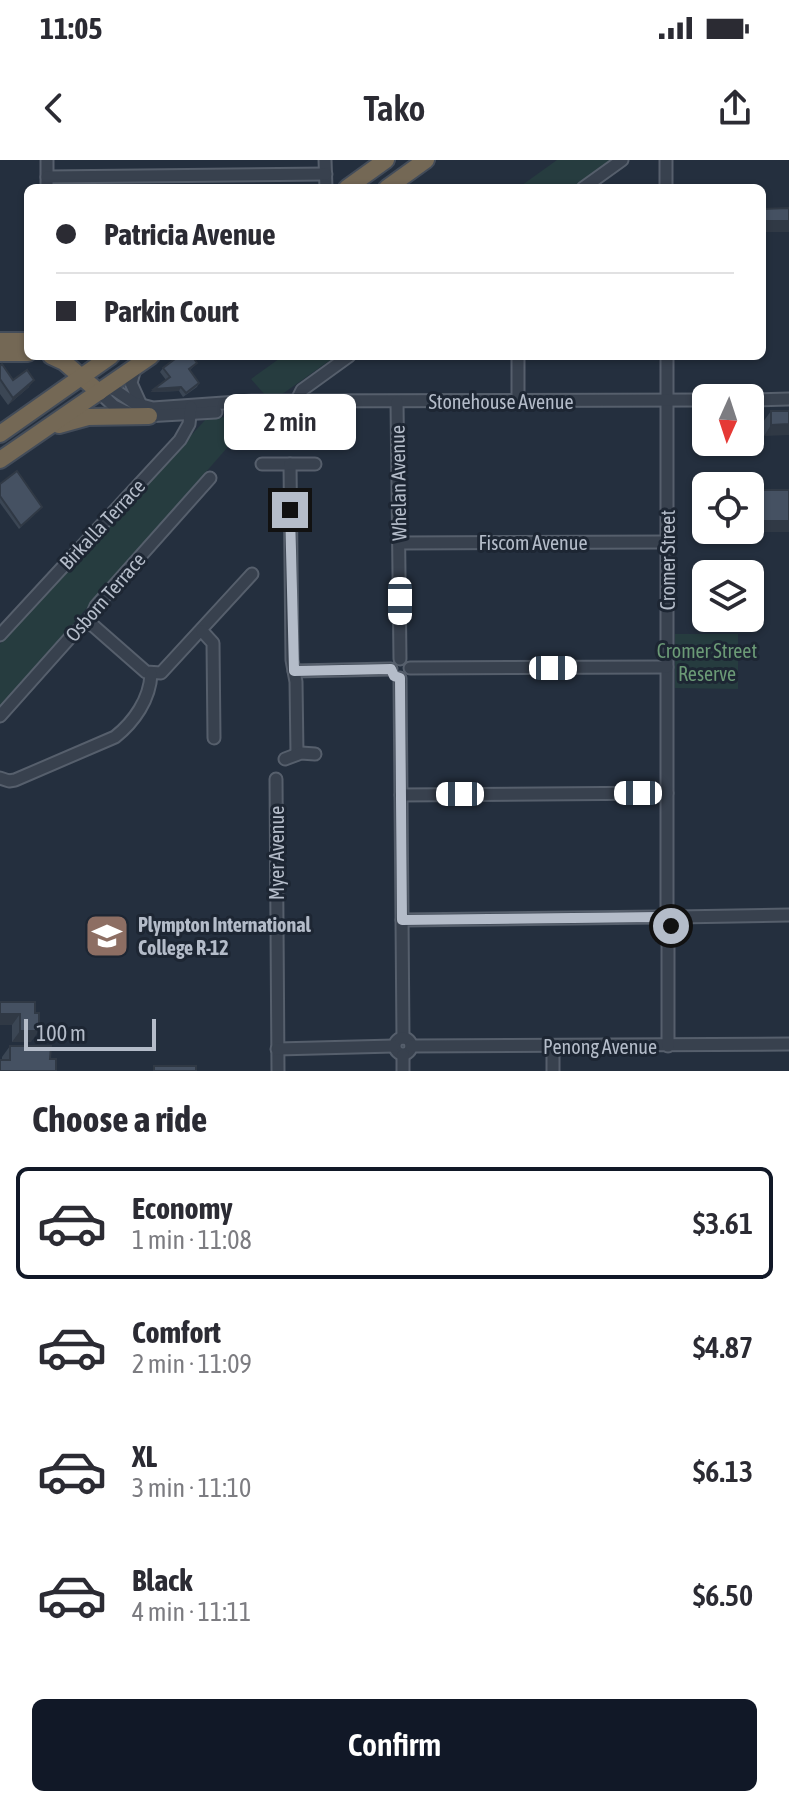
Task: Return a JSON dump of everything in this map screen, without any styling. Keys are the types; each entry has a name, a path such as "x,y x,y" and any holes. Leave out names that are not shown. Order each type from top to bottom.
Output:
{"highway":[{"path":"353,184 386,160"},
{"path":"393,184 426,160"},
{"path":"0,341 24,341"},
{"path":"0,353 24,353"},
{"path":"50,398 63,376 54,360"},
{"path":"60,360 86,373"},
{"path":"75,360 104,389"},
{"path":"0,434 105,360"},
{"path":"0,460 146,360"},
{"path":"42,430 88,417 145,411"}],"street":[{"path":"47,160 47,182 326,174"},
{"path":"325,160 326,184"},
{"path":"589,184 622,160"},
{"path":"666,160 666,184"},
{"path":"296,402 302,390 343,360"},
{"path":"518,360 518,401"},
{"name":"Cromer Street","path":"663,913 667,793 667,360"},
{"path":"135,368 131,383 145,411"},
{"name":"Stonehouse Avenue","path":"104,389 118,409 145,411 191,410 252,401 692,400"},
{"path":"764,400 789,399"},
{"name":"Whelan Avenue","path":"397,402 400,659"},
{"name":"Birkalla Terrace","path":"0,635 180,440 188,428 191,410"},
{"path":"262,464 315,464"},
{"path":"290,464 294,671 291,756 315,754"},
{"name":"Osborn Terrace","path":"0,716 74,633 89,622 96,606 210,478"},
{"name":"Fiscom Avenue","path":"399,543 667,542"},
{"path":"89,622 151,674 161,673 252,574"},
{"path":"202,631 213,643 214,738"},
{"path":"400,659 407,662 410,668 407,676 400,678 394,676 391,669 393,662 400,659"},
{"path":"410,668 667,667"},
{"path":"294,671 391,669"},
{"path":"0,778 15,780 115,737 144,702 149,692 151,674"},
{"path":"400,678 403,1071"},
{"name":"Myer Avenue","path":"276,779 278,1071"},
{"path":"401,795 667,793"},
{"path":"402,920 674,911 668,1046"},
{"path":"673,922 789,915"},
{"name":"Penong Avenue","path":"277,1049 789,1044"},
{"path":"553,1047 553,1071"}],"green space":[{"path":"557,160 614,160 580,184 524,184"},
{"path":"277,360 330,360 281,395 266,396 251,379"},
{"path":"255,416 0,707 0,644 207,418"},
{"name":"Cromer Street Reserve","path":"675,634 738,634 738,689 675,688"}],"building":[{"path":"789,208 789,221 766,221 766,209"},
{"path":"174,360 195,360 197,363 189,369 199,383 186,393 181,387 154,389 170,377 163,368"},
{"path":"2,364 13,380 27,370 34,380 13,398 0,379"},
{"path":"771,411 789,411 789,424 771,425"},
{"path":"17,471 42,507 21,526 0,496 0,484"},
{"path":"764,490 789,490 789,521 764,521"},
{"path":"0,1002 35,1002 35,1013 39,1013 39,1031 20,1031 20,1014 0,1014"},
{"path":"10,1046 51,1046 50,1059 56,1059 56,1071 0,1071 0,1060 10,1060"},
{"path":"154,1066 196,1066 196,1071 154,1071"}],"place":[{"name":"Plympton International College R-12","path":"107,936"}],"route":[{"path":"290,510 294,671 391,669 394,676 400,678 402,920 659,917 664,925 671,926"}]}
